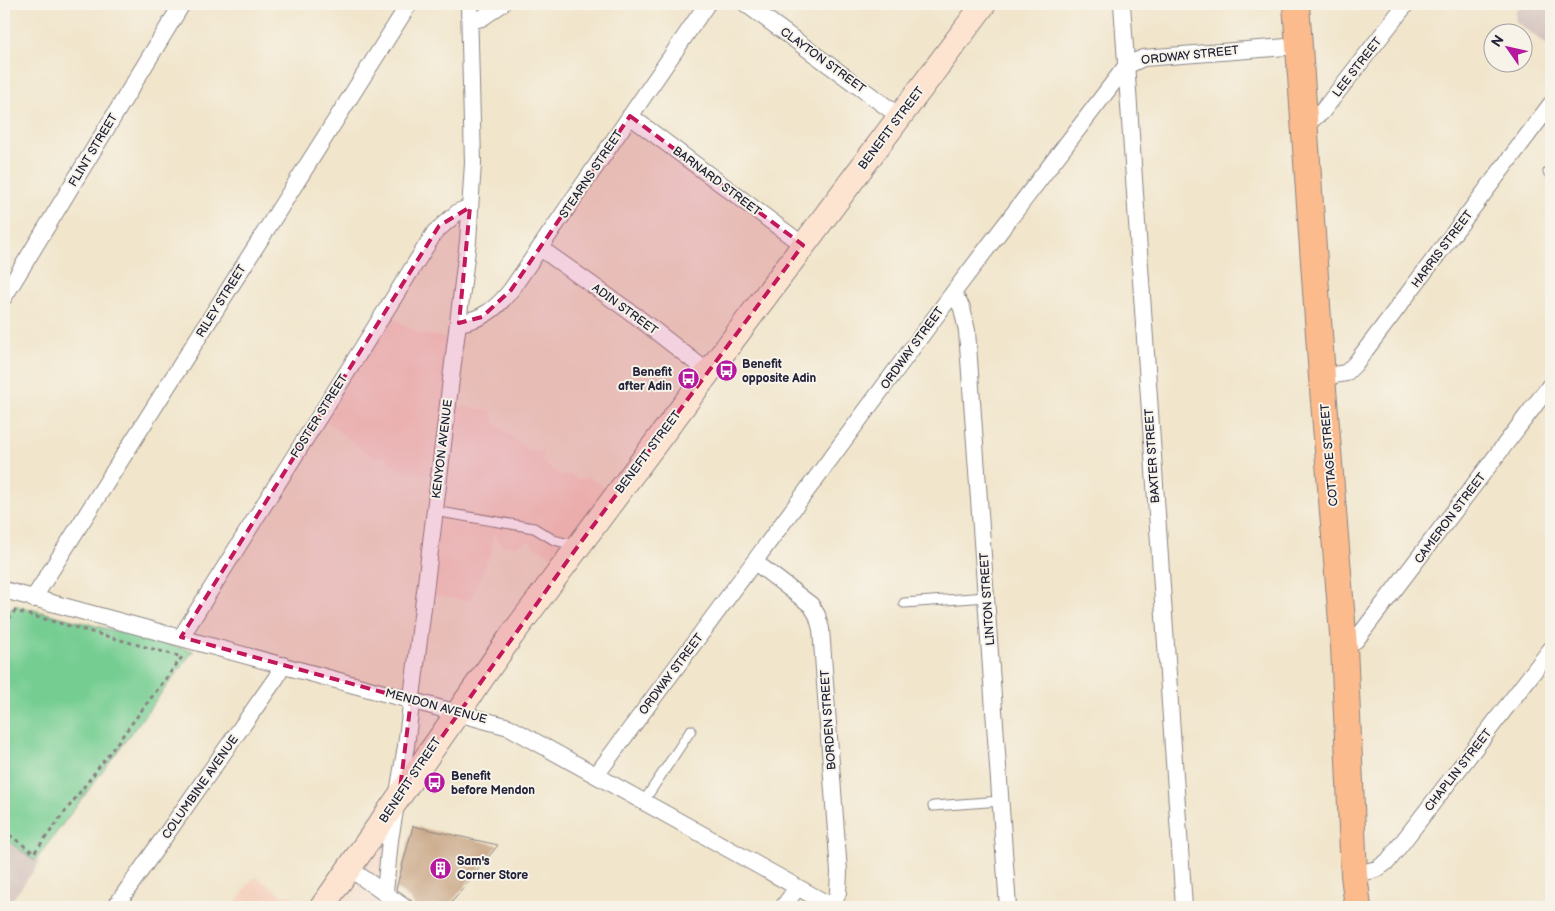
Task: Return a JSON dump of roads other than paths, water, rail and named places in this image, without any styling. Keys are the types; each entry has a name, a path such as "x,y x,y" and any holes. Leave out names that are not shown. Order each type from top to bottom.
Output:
{"main road":[{"name":"COTTAGE STREET","path":"1296,4 1322,377 1344,646 1354,875 1358,907"}],"street":[{"name":"FLINT STREET","path":"4,297 182,4"},
{"name":"RILEY STREET","path":"33,599 409,4"},
{"name":"KENYON AVENUE","path":"384,892 390,840 399,797 458,323 470,207 473,163 469,4"},
{"path":"470,21 490,14 502,4"},
{"name":"STEARNS STREET","path":"458,323 473,320 492,311 512,290 707,4"},
{"name":"CLAYTON STREET","path":"746,4 899,116"},
{"name":"BENEFIT STREET","path":"322,907 457,712 578,546 984,4"},
{"name":"BAXTER STREET","path":"1122,4 1184,907"},
{"name":"LEE STREET","path":"1304,125 1322,113 1406,4"},
{"name":"ORDWAY STREET","path":"597,774 952,293 1126,66 1143,58 1299,46"},
{"name":"HARRIS STREET","path":"1322,377 1346,373 1355,364 1551,105"},
{"name":"BARNARD STREET","path":"630,116 803,245"},
{"name":"FOSTER STREET","path":"181,636 435,232 458,212 470,207"},
{"name":"ADIN STREET","path":"540,248 636,316 708,372"},
{"name":"LINTON STREET","path":"952,293 962,308 967,331 1008,907"},
{"name":"CAMERON STREET","path":"1344,646 1356,640 1551,384"},
{"name":"BORDEN STREET","path":"755,562 811,605 817,615 820,629 839,872 838,892 833,907"},
{"name":"MENDON AVENUE","path":"5,592 181,636 508,727 597,774 833,907"},
{"name":"CHAPLIN STREET","path":"1354,875 1377,869 1388,861 1551,649"},
{"name":"COLUMBINE AVENUE","path":"115,907 283,665"},
{"path":"349,868 404,907"},
{"path":"783,907 798,888"}],"lane":[{"path":"434,511 534,528 554,540 578,546"},
{"path":"904,603 987,597"},
{"path":"644,801 691,730"},
{"path":"933,806 1001,801"}],"place":[{"name":"Benefit opposite Adin","path":"726,371"},
{"name":"Benefit after Adin","path":"688,379"},
{"name":"Benefit before Mendon","path":"435,783"},
{"name":"Sam's Corner Store","path":"441,868"}]}
